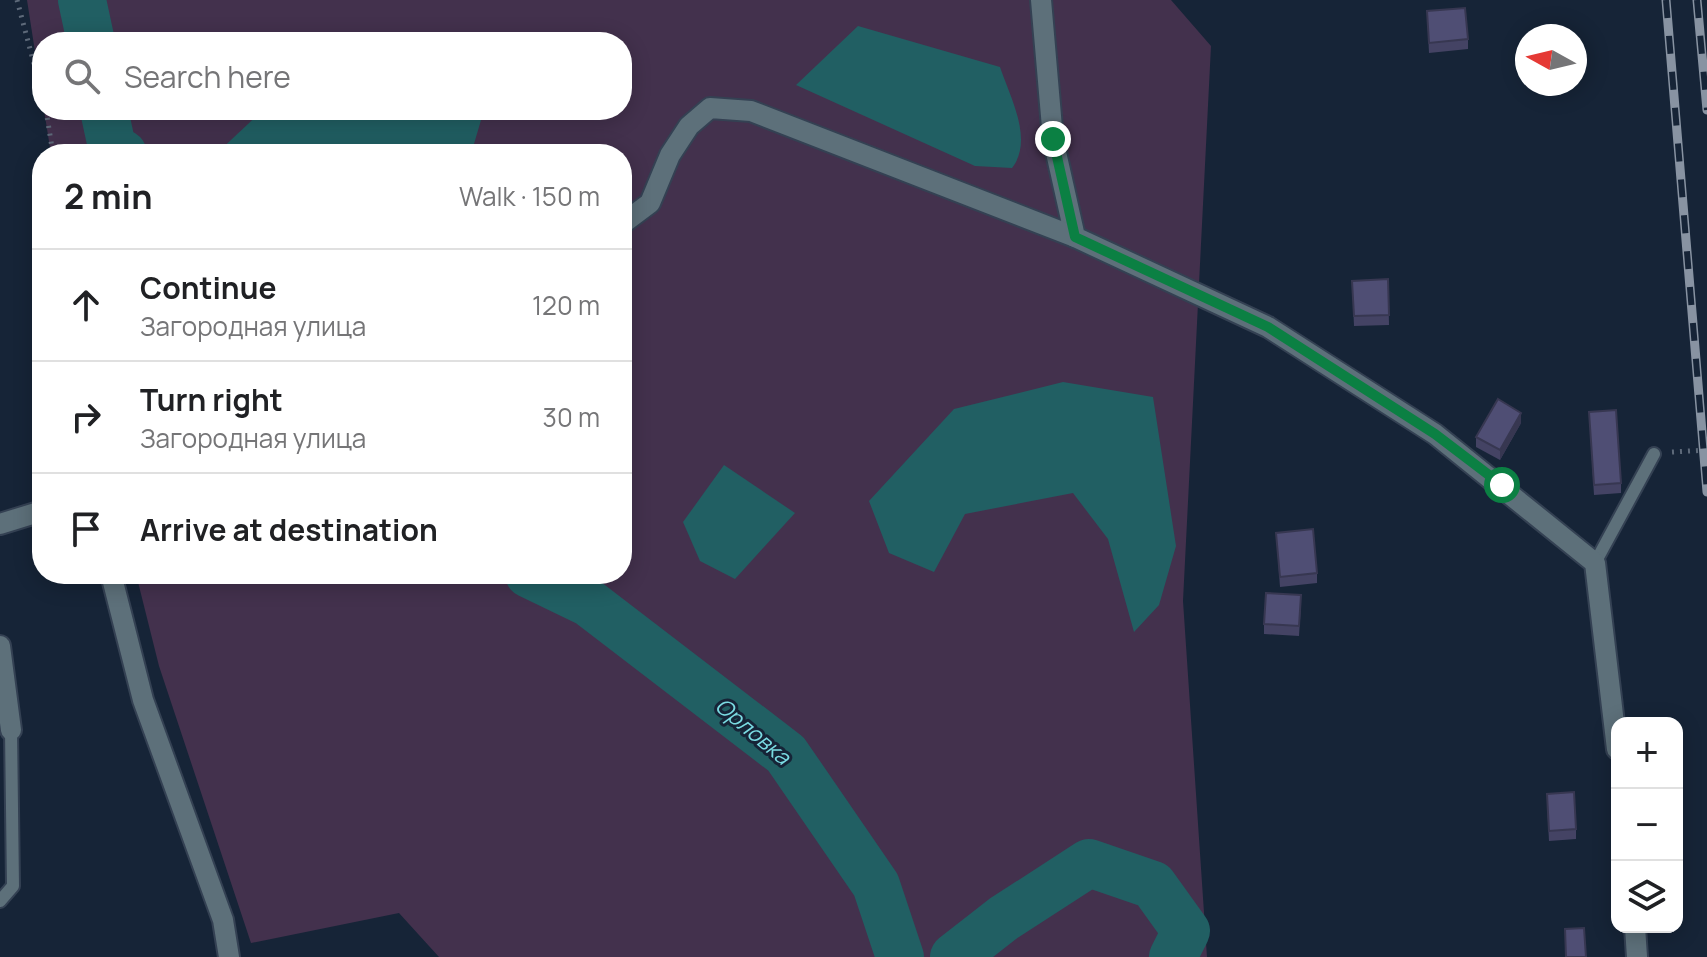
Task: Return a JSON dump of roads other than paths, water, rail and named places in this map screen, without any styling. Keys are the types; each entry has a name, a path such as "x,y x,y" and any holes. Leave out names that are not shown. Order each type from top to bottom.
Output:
{"street":[{"path":"1041,0 1053,139 1075,237"},
{"path":"632,216 650,203 670,155 689,126 710,108 751,111 1075,237 1268,327 1435,434 1595,563 1613,717"},
{"path":"0,524 32,514"},
{"path":"114,584 143,700 223,920 229,957"},
{"path":"0,646 11,730"},
{"path":"1635,933 1637,957"}],"lane":[{"path":"1595,563 1654,454"},
{"path":"0,901 13,886 11,730"}],"waterway":[{"name":"Орловка","path":"82,0 89,32"},
{"name":"Орловка","path":"106,120 111,144"},
{"name":"Орловка","path":"550,584 589,603 786,754 876,885 900,957"},
{"name":"Орловка","path":"954,957 1004,918 1089,863 1153,885 1186,931 1173,957"}],"railway":[{"path":"1666,0 1707,492"},
{"path":"1697,0 1707,110"}]}
